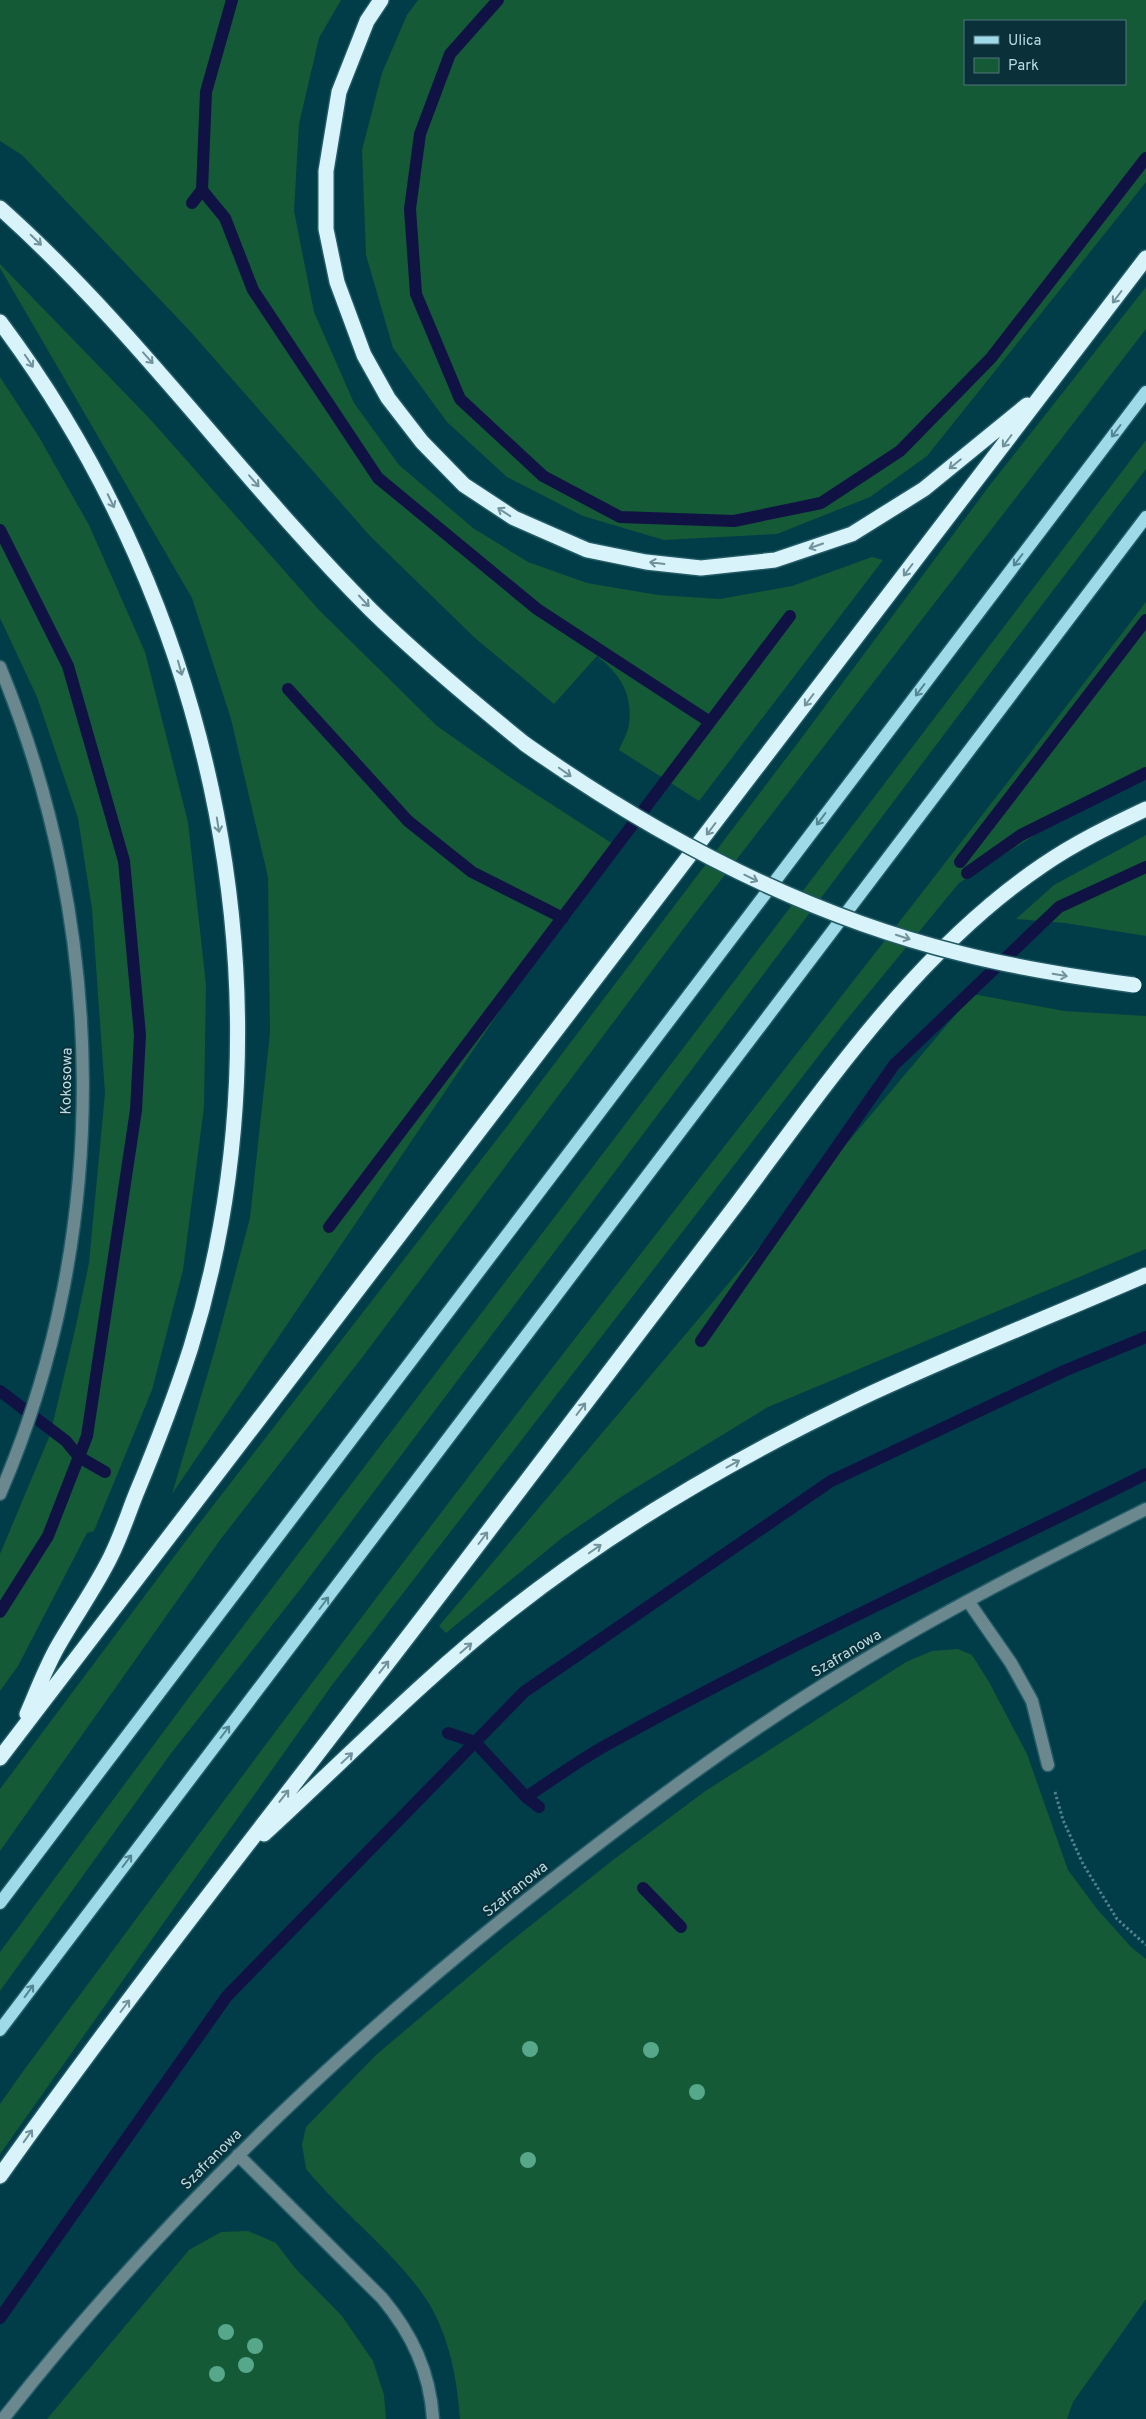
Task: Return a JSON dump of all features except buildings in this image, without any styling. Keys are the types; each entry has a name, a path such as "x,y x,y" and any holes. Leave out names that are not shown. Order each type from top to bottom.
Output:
{"highway":[{"path":"381,0 366,21 339,92 326,171 326,229 336,282 364,355 388,398 422,442 464,485 514,518 587,550 646,562 701,568 775,560 852,534 924,489 1047,389"},
{"path":"0,208 34,238 148,358 283,514 370,609 460,691 525,744 606,800 666,835 761,883 862,923 957,953 1063,976 1140,986"},
{"path":"0,1758 1146,258"},
{"path":"0,322 42,380 88,454 139,559 177,659 206,764 226,877 234,944 237,1067 224,1199 200,1317 189,1351 147,1467 111,1556 56,1650 17,1737"},
{"path":"0,2176 233,1862 461,1568 814,1102 912,981 956,935 1040,866 1078,843 1146,809"},
{"path":"233,1862 463,1650 511,1609 611,1538 714,1474 843,1407 1146,1275"}],"main road":[{"path":"0,1903 1146,392"},
{"path":"0,2030 1146,517"}],"street":[{"name":"Kokosowa","path":"0,667 23,725 40,777 60,858 76,955 83,1051 81,1134 74,1214 67,1262 44,1366 0,1492"},
{"name":"Szafranowa","path":"4,2419 40,2373 135,2262 238,2155 298,2097 404,2001 512,1912 612,1833 714,1759 832,1680 968,1601 1146,1509"},
{"path":"968,1601 1011,1663 1032,1701 1048,1764"},
{"path":"238,2155 382,2298 396,2315 409,2333 425,2372 433,2419"}],"path":[{"path":"1048,1764 1063,1820 1083,1864 1117,1919 1146,1946"}],"green space":[{"path":"0,0 341,0 319,38 299,124 294,211 314,312 354,403 399,465 473,528 528,562 587,583 658,595 720,599 792,586 872,557 883,560 699,801 619,750 628,727 629,703 623,686 605,663 597,656 554,704 475,638 370,536 189,330 22,155 0,141"},
{"path":"418,0 1146,0 1146,182 927,456 870,497 777,534 664,540 583,516 507,477 447,422 393,348 366,255 362,150 382,73 407,15"},
{"path":"0,264 150,419 319,610 437,726 514,780 613,844 172,1494 215,1349 250,1218 270,1033 268,877 231,719 192,598 0,268"},
{"path":"1146,287 1146,329 690,920 364,1355 220,1540 0,1851 0,1789 188,1538 505,1129 803,736 990,485"},
{"path":"0,377 39,437 89,525 145,652 188,822 206,985 204,1107 183,1270 152,1390 94,1531 87,1533 18,1666 0,1691 0,1554 50,1435 75,1330 89,1263 105,1093 92,909 78,818 37,697 0,618"},
{"path":"1146,440 1146,469 302,1587 172,1752 0,1991 0,1952 193,1692"},
{"path":"1146,602 1146,779 1060,819 959,883 844,1023 332,1685 0,2154 0,2104 24,2070 470,1475"},
{"path":"1146,835 1146,936 1065,923 1016,919 1054,885"},
{"path":"973,994 1064,1011 1146,1016 1146,1249 768,1407 624,1495 562,1538 446,1633 439,1626"},
{"path":"958,1649 972,1655 989,1682 1027,1754 1068,1870 1097,1909 1131,1947 1146,1959 1146,2299 1073,2402 1067,2419 460,2419 453,2368 437,2318 429,2303 406,2273 306,2169 302,2145 306,2127 376,2055 505,1946 613,1860 704,1792 906,1662 932,1651"},
{"path":"248,2231 276,2243 295,2268 342,2316 373,2361 384,2395 386,2419 47,2419 189,2250 221,2232"}],"waterway":[{"path":"192,203 202,190 206,92 232,0"},
{"path":"498,0 450,54 420,134 410,209 416,294 460,399 543,476 620,517 734,521 821,503 900,451 991,358 1146,158"},
{"path":"202,190 225,218 253,290 378,478 537,609 710,722"},
{"path":"0,530 68,666 124,861 140,1035 136,1110 87,1436 48,1536 0,1612"},
{"path":"329,1227 790,616"},
{"path":"960,862 1146,620"},
{"path":"288,689 408,821 472,872 563,918"},
{"path":"967,873 1021,835 1146,773"},
{"path":"701,1341 894,1065 1059,907 1146,867"},
{"path":"0,2318 227,1996 524,1692 831,1481 1064,1371 1146,1337"},
{"path":"0,1391 66,1441 79,1457 105,1472"},
{"path":"526,1797 601,1748 678,1706 878,1605 1146,1474"},
{"path":"448,1733 475,1742 526,1797 539,1807"},
{"path":"643,1888 681,1927"}]}
